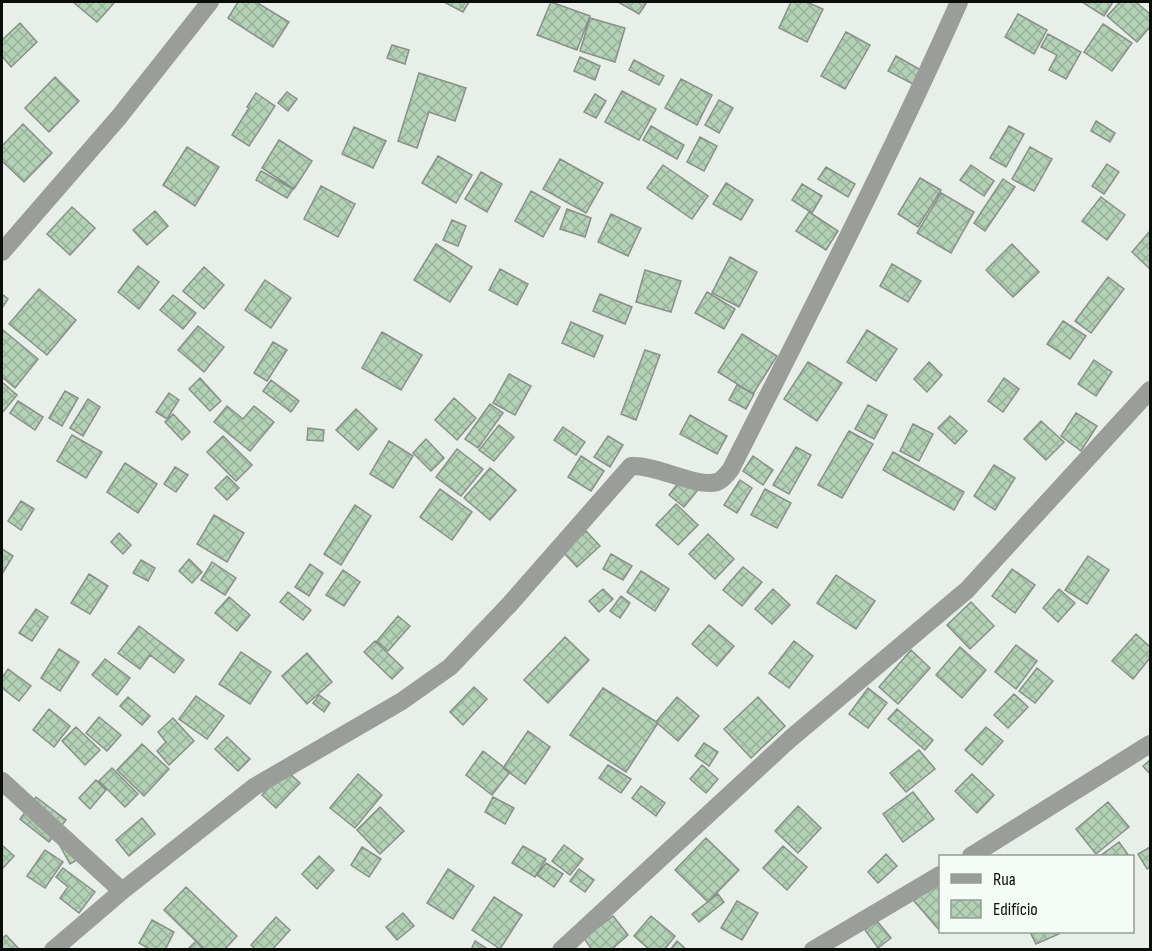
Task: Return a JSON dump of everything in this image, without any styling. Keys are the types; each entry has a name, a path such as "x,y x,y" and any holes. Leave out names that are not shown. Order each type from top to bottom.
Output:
{"street":[{"path":"2,252 119,117 210,2"},
{"path":"53,950 122,891 254,787 402,701 450,667 509,605 631,466 642,465 686,479 705,482 714,483 722,479 731,469 822,288 916,98 959,2"},
{"path":"561,950 790,739 967,591 1150,390"},
{"path":"974,855 1150,744"},
{"path":"2,781 122,891"},
{"path":"813,950 939,876"}],"building":[{"path":"73,2 115,2 97,22"},
{"path":"238,2 256,2 289,22 273,47 228,18"},
{"path":"444,2 469,2 463,12"},
{"path":"551,2 590,16 577,50 537,35"},
{"path":"618,2 647,2 639,14"},
{"path":"791,2 807,2 823,9 807,42 779,28"},
{"path":"1082,2 1113,2 1104,16"},
{"path":"1120,2 1136,2 1150,14 1150,27 1137,42 1107,16"},
{"path":"1018,14 1047,30 1034,54 1005,37"},
{"path":"590,18 625,28 615,62 580,51"},
{"path":"20,23 37,42 11,67 2,56 2,40"},
{"path":"1103,24 1132,43 1112,71 1084,52"},
{"path":"846,32 870,45 845,89 821,76"},
{"path":"1048,34 1081,52 1066,79 1049,70 1057,55 1041,47"},
{"path":"392,45 409,50 405,64 387,58"},
{"path":"896,56 921,70 913,84 888,71"},
{"path":"580,57 600,66 595,80 574,71"},
{"path":"634,60 664,76 659,85 629,70"},
{"path":"419,73 466,88 455,121 429,112 417,148 398,141"},
{"path":"55,77 79,101 49,132 25,108"},
{"path":"681,79 712,95 697,125 665,108"},
{"path":"622,91 656,109 639,140 605,122"},
{"path":"287,92 297,99 288,111 278,103"},
{"path":"256,93 275,106 249,146 232,135"},
{"path":"595,94 606,101 596,118 584,112"},
{"path":"719,100 733,108 719,133 705,125"},
{"path":"1096,121 1115,133 1110,142 1091,131"},
{"path":"23,124 52,153 24,182 2,161 2,146"},
{"path":"651,126 684,145 677,159 643,140"},
{"path":"1009,126 1024,134 1006,167 990,158"},
{"path":"354,127 386,141 373,168 342,154"},
{"path":"700,137 717,146 704,171 687,162"},
{"path":"279,140 312,161 294,189 262,168"},
{"path":"187,147 219,167 195,206 163,185"},
{"path":"1030,147 1052,159 1034,191 1012,179"},
{"path":"438,156 472,175 456,203 422,183"},
{"path":"560,159 603,183 586,213 543,189"},
{"path":"1107,164 1119,172 1104,194 1092,186"},
{"path":"663,165 708,196 692,219 647,188"},
{"path":"971,165 994,181 984,196 960,180"},
{"path":"826,167 855,184 848,197 818,179"},
{"path":"261,171 293,189 287,198 256,180"},
{"path":"481,172 502,184 487,212 465,199"},
{"path":"920,178 941,190 918,227 898,214"},
{"path":"1003,179 1015,187 985,231 974,223"},
{"path":"726,183 753,200 741,220 713,204"},
{"path":"802,184 822,196 812,213 792,200"},
{"path":"321,186 355,204 338,237 304,219"},
{"path":"531,191 560,207 543,237 515,221"},
{"path":"941,193 974,212 951,253 917,233"},
{"path":"1101,197 1125,215 1107,240 1082,221"},
{"path":"72,207 95,228 70,255 47,234"},
{"path":"567,209 591,218 585,237 560,229"},
{"path":"155,211 168,226 147,245 133,230"},
{"path":"809,212 838,231 826,250 796,231"},
{"path":"611,214 641,228 628,256 598,242"},
{"path":"452,220 466,226 458,246 443,240"},
{"path":"1150,231 1150,269 1132,252"},
{"path":"436,244 472,267 450,302 414,280"},
{"path":"1012,244 1039,272 1013,297 986,270"},
{"path":"730,257 757,272 739,307 712,293"},
{"path":"892,264 921,281 908,302 880,286"},
{"path":"138,266 159,282 139,309 118,292"},
{"path":"204,267 224,285 204,309 183,291"},
{"path":"500,269 528,284 517,305 489,290"},
{"path":"645,270 681,281 671,312 636,302"},
{"path":"1108,277 1124,289 1091,333 1075,321"},
{"path":"265,280 291,298 271,328 245,310"},
{"path":"39,289 76,320 47,355 9,324"},
{"path":"707,292 735,309 724,329 695,313"},
{"path":"2,294 8,299 2,308"},
{"path":"600,294 632,307 625,324 593,311"},
{"path":"173,295 196,313 183,329 160,310"},
{"path":"1063,321 1086,336 1070,359 1047,344"},
{"path":"571,322 603,336 594,357 562,343"},
{"path":"198,326 224,347 204,372 178,350"},
{"path":"3,330 38,359 15,388 2,377"},
{"path":"867,330 897,349 876,381 847,362"},
{"path":"382,332 422,355 401,390 362,368"},
{"path":"742,334 777,356 753,394 718,372"},
{"path":"273,342 287,350 267,381 254,373"},
{"path":"645,350 660,355 636,420 621,414"},
{"path":"1094,360 1112,372 1096,396 1078,384"},
{"path":"808,362 842,383 817,421 784,399"},
{"path":"929,362 942,375 927,392 914,379"},
{"path":"509,374 531,386 515,415 493,403"},
{"path":"200,378 221,401 210,411 189,389"},
{"path":"1004,378 1019,389 1003,412 988,401"},
{"path":"271,380 299,401 291,412 263,391"},
{"path":"2,382 17,395 2,413"},
{"path":"737,385 754,394 746,409 729,400"},
{"path":"65,391 78,398 62,426 49,418"},
{"path":"169,393 179,400 167,419 156,412"},
{"path":"454,398 476,418 457,440 435,420"},
{"path":"88,399 100,407 83,436 70,428"},
{"path":"18,401 43,417 35,430 10,413"},
{"path":"490,404 503,413 478,448 465,439"},
{"path":"868,405 887,415 874,439 855,429"},
{"path":"227,406 243,419 254,406 274,422 250,451 214,422"},
{"path":"356,409 377,429 358,450 336,430"},
{"path":"1076,413 1097,426 1081,451 1061,436"},
{"path":"173,414 190,432 182,440 165,422"},
{"path":"690,415 727,436 717,454 680,434"},
{"path":"950,416 967,431 955,444 938,428"},
{"path":"1041,421 1064,442 1046,460 1024,439"},
{"path":"913,424 933,434 919,461 900,451"},
{"path":"499,425 514,437 494,461 479,450"},
{"path":"563,427 585,442 576,455 554,440"},
{"path":"308,428 324,430 323,441 307,440"},
{"path":"849,431 873,444 842,498 818,485"},
{"path":"72,435 102,452 86,478 57,461"},
{"path":"223,436 252,465 236,481 207,452"},
{"path":"608,436 623,445 610,467 594,457"},
{"path":"426,439 444,458 431,471 413,453"},
{"path":"389,441 413,456 393,488 370,474"},
{"path":"796,447 811,455 789,494 773,485"},
{"path":"457,449 483,469 461,496 436,477"},
{"path":"893,452 964,492 954,510 883,470"},
{"path":"581,456 604,471 591,491 568,477"},
{"path":"753,456 773,470 763,485 743,471"},
{"path":"125,463 157,484 138,513 107,492"},
{"path":"994,465 1015,478 995,510 974,496"},
{"path":"175,467 188,475 176,492 164,484"},
{"path":"490,468 516,490 490,520 464,498"},
{"path":"686,473 702,485 684,507 669,495"},
{"path":"227,476 239,488 227,500 215,488"},
{"path":"740,480 752,488 737,513 724,505"},
{"path":"440,489 472,512 452,540 420,517"},
{"path":"765,489 791,503 777,528 751,515"},
{"path":"21,501 34,509 21,530 8,521"},
{"path":"676,504 698,525 678,545 656,525"},
{"path":"355,505 371,516 341,565 324,554"},
{"path":"214,515 244,533 227,562 197,544"},
{"path":"586,531 600,546 577,567 563,552"},
{"path":"119,533 131,545 123,554 111,542"},
{"path":"708,534 734,559 715,579 689,554"},
{"path":"2,549 13,556 2,574"},
{"path":"611,554 632,566 623,580 603,569"},
{"path":"1088,556 1109,570 1087,604 1065,590"},
{"path":"189,559 202,572 192,583 179,571"},
{"path":"141,560 155,568 148,581 133,573"},
{"path":"212,562 236,578 225,595 201,580"},
{"path":"310,564 323,573 309,596 295,587"},
{"path":"743,567 762,582 742,606 723,590"},
{"path":"1012,569 1035,585 1015,613 992,596"},
{"path":"343,570 360,582 344,606 326,595"},
{"path":"641,571 669,589 655,611 627,592"},
{"path":"89,574 108,586 90,614 71,603"},
{"path":"836,575 875,601 856,629 817,603"},
{"path":"603,589 613,599 599,612 589,601"},
{"path":"773,589 790,605 772,624 755,609"},
{"path":"1059,589 1075,603 1058,622 1043,608"},
{"path":"288,592 311,610 303,620 280,602"},
{"path":"621,596 630,603 620,618 610,611"},
{"path":"229,597 250,615 237,631 215,613"},
{"path":"971,602 994,626 970,649 947,625"},
{"path":"36,609 48,617 32,641 19,633"},
{"path":"398,616 410,626 388,651 377,641"},
{"path":"709,625 734,646 717,666 692,644"},
{"path":"139,626 184,660 174,673 150,655 140,669 118,653"},
{"path":"1136,634 1150,647 1150,658 1133,679 1112,661"},
{"path":"565,637 589,660 548,703 524,680"},
{"path":"375,641 403,668 392,679 364,652"},
{"path":"794,641 813,656 789,688 769,673"},
{"path":"1016,645 1037,661 1016,689 995,672"},
{"path":"960,647 986,670 962,698 936,675"},
{"path":"59,649 79,662 60,691 41,678"},
{"path":"911,650 930,668 898,704 879,687"},
{"path":"241,652 271,672 250,704 219,684"},
{"path":"307,653 332,682 307,704 282,676"},
{"path":"105,659 130,678 117,695 92,675"},
{"path":"1037,668 1053,681 1035,703 1019,691"},
{"path":"8,669 31,686 19,701 2,688 2,678"},
{"path":"474,687 487,699 463,725 450,712"},
{"path":"603,688 658,723 626,772 570,735"},
{"path":"868,688 887,703 868,728 849,714"},
{"path":"1014,694 1028,707 1008,728 994,715"},
{"path":"319,695 330,703 324,712 313,703"},
{"path":"196,696 224,716 207,739 179,719"},
{"path":"128,697 150,716 142,725 120,706"},
{"path":"677,697 699,716 678,741 656,722"},
{"path":"758,697 785,726 751,758 724,729"},
{"path":"49,709 70,726 54,747 33,730"},
{"path":"897,709 933,740 925,750 888,719"},
{"path":"99,717 121,735 107,751 86,733"},
{"path":"173,718 194,741 169,765 157,751 166,742 158,732"},
{"path":"76,727 100,750 85,765 62,741"},
{"path":"986,727 1003,741 982,765 965,750"},
{"path":"528,731 550,747 525,784 503,768"},
{"path":"227,737 250,759 238,771 215,749"},
{"path":"704,743 718,752 709,766 695,756"},
{"path":"142,744 169,769 144,796 117,770"},
{"path":"919,750 935,769 906,792 890,773"},
{"path":"483,751 510,772 492,795 466,775"},
{"path":"1150,760 1150,774 1143,766"},
{"path":"608,765 631,779 621,793 599,778"},
{"path":"702,765 718,779 706,793 690,779"},
{"path":"112,768 138,794 125,807 99,781"},
{"path":"286,770 300,783 276,808 262,795"},
{"path":"358,774 382,795 355,828 330,808"},
{"path":"972,774 994,795 977,813 955,791"},
{"path":"96,780 106,790 90,809 79,798"},
{"path":"641,786 665,803 656,816 632,798"},
{"path":"913,792 934,819 903,842 883,814"},
{"path":"36,797 66,820 49,842 20,819"},
{"path":"493,797 514,808 505,824 485,812"},
{"path":"1108,802 1129,827 1096,854 1076,829"},
{"path":"798,806 821,828 798,853 775,831"},
{"path":"380,807 404,831 380,854 357,830"},
{"path":"142,818 155,834 129,856 116,840"},
{"path":"706,838 739,870 708,902 675,870"},
{"path":"58,842 84,856 70,864"},
{"path":"1119,842 1128,855 1101,855"},
{"path":"2,845 14,856 2,869"},
{"path":"564,845 583,859 570,875 552,861"},
{"path":"523,846 546,859 535,877 512,863"},
{"path":"783,846 807,867 787,890 763,868"},
{"path":"362,847 381,859 369,877 351,865"},
{"path":"1150,847 1150,867 1147,869 1138,854"},
{"path":"45,850 63,862 45,888 27,876"},
{"path":"886,854 897,866 878,883 868,872"},
{"path":"319,856 334,870 317,889 302,874"},
{"path":"546,863 563,874 554,887 537,875"},
{"path":"63,868 95,892 79,913 60,898 68,887 56,877"},
{"path":"448,869 474,886 453,919 427,903"},
{"path":"579,869 594,880 585,892 570,881"},
{"path":"939,878 939,930 914,901"},
{"path":"186,887 237,936 224,950 205,950 164,910"},
{"path":"718,894 724,902 699,922 692,914"},
{"path":"494,897 522,915 500,949 472,930"},
{"path":"737,901 758,913 742,940 721,928"},
{"path":"403,913 414,926 397,940 386,927"},
{"path":"613,916 628,935 611,950 592,950 584,938"},
{"path":"651,916 675,936 664,950 650,950 634,936"},
{"path":"276,917 290,930 272,950 256,950 251,945"},
{"path":"152,920 174,932 165,950 151,950 139,943"},
{"path":"877,921 891,938 878,948 865,930"},
{"path":"1030,933 1059,934 1036,944"},
{"path":"6,935 20,950 2,950 2,939"},
{"path":"196,941 204,950 187,950"},
{"path":"475,941 489,950 471,950"},
{"path":"677,941 687,950 670,950"}]}
